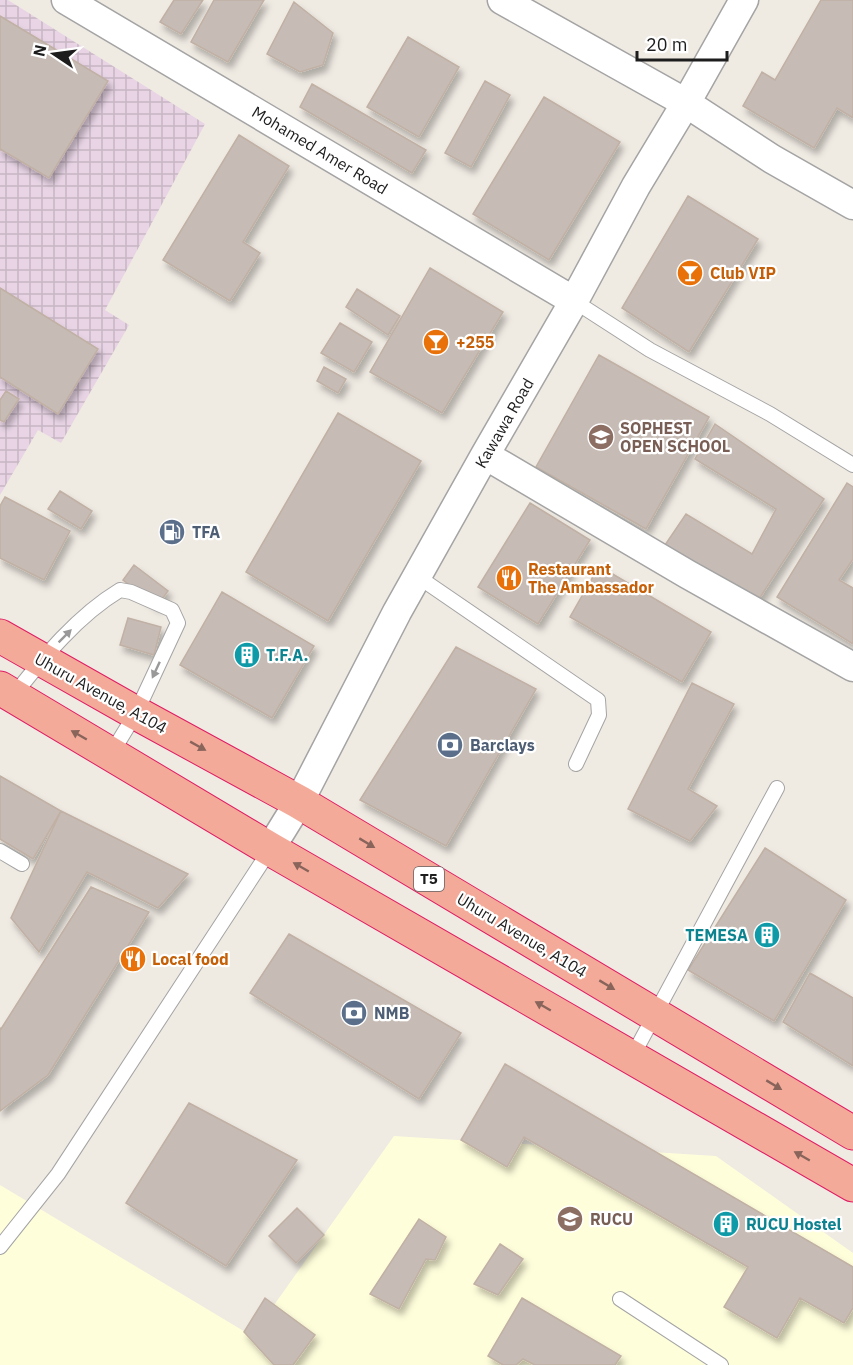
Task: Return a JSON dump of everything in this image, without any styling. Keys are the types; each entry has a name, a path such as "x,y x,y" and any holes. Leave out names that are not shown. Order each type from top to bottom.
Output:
{"highway":[{"name":"Uhuru Avenue, A104","path":"0,636 299,802 853,1133"},
{"path":"7,692 270,849 853,1185"}],"street":[{"name":"Mohamed Amer Road","path":"66,0 574,301"},
{"path":"502,0 686,103 772,159 853,205"},
{"name":"Kawawa Road","path":"270,849 299,802 417,576 574,301 636,186 744,0"},
{"path":"485,455 687,574 853,667"}],"lane":[{"path":"574,301 650,350 770,414 853,465"},
{"path":"417,576 598,700 599,715 576,764"},
{"path":"7,692 77,624 120,590 131,592 172,610 178,623 136,713 111,754"},
{"path":"632,1057 777,789"},
{"path":"0,1247 58,1173 270,849"},
{"path":"0,851 22,864"},
{"path":"620,1299 721,1365"}],"shaded area":[{"path":"0,0 8,0 205,124 105,310 129,325 61,443 38,430 0,495"},
{"name":"RUCU","path":"394,1136 716,1156 853,1253 853,1365 0,1365 0,1185 252,1336"}],"building":[{"path":"174,0 203,0 181,34 160,22"},
{"path":"214,0 264,0 228,62 191,42"},
{"path":"821,0 853,0 853,118 837,108 814,148 743,106 762,72 775,80"},
{"path":"294,2 333,33 323,65 300,72 267,54"},
{"path":"0,16 108,81 49,178 0,149"},
{"path":"408,37 459,67 419,137 367,107"},
{"path":"485,81 510,95 471,167 445,153"},
{"path":"312,84 426,150 412,173 300,107"},
{"path":"544,97 620,142 549,260 473,214"},
{"path":"239,135 289,166 243,242 260,253 230,301 163,260"},
{"name":"Club VIP","path":"688,196 758,239 689,352 622,308"},
{"name":"+255","path":"430,268 503,312 442,413 370,372"},
{"path":"0,288 98,349 58,414 0,377"},
{"path":"357,289 400,316 388,335 346,307"},
{"path":"340,323 372,342 354,372 321,353"},
{"path":"599,355 709,417 646,529 536,467"},
{"path":"324,367 346,379 338,393 317,381"},
{"path":"6,391 19,399 4,422 0,420 0,400"},
{"path":"338,413 421,461 328,621 246,572"},
{"path":"715,424 824,499 759,599 665,545 686,514 752,554 776,509 695,459"},
{"path":"847,483 853,487 853,559 839,580 853,588 853,644 777,597"},
{"path":"60,491 92,511 81,529 48,509"},
{"path":"5,497 70,531 44,580 0,558 0,506"},
{"path":"530,503 590,540 538,624 478,587"},
{"path":"134,565 168,591 157,606 123,580"},
{"path":"599,566 711,632 682,682 570,617"},
{"name":"T.F.A.","path":"222,592 314,646 272,718 180,665"},
{"path":"128,618 161,627 154,655 120,645"},
{"name":"Barclays","path":"456,647 536,689 446,846 360,800"},
{"path":"692,683 734,704 688,789 717,806 690,841 628,809"},
{"path":"0,776 61,811 33,859 0,839"},
{"path":"61,811 188,874 158,908 87,872 39,952 11,918"},
{"name":"TEMESA","path":"765,848 846,900 774,1021 688,970"},
{"path":"91,887 149,912 48,1075 0,1111 0,1028"},
{"name":"NMB","path":"289,934 461,1033 419,1099 250,993"},
{"path":"810,973 853,998 853,1066 783,1022"},
{"name":"RUCU Hostel","path":"505,1064 853,1267 853,1308 844,1323 800,1298 777,1338 724,1307 748,1267 524,1137 507,1167 461,1140"},
{"path":"189,1103 297,1160 226,1266 126,1203"},
{"path":"297,1208 324,1235 296,1263 269,1236"},
{"path":"419,1219 446,1237 435,1260 426,1259 399,1309 370,1294"},
{"path":"500,1244 523,1259 498,1295 474,1284"},
{"path":"265,1298 315,1335 293,1365 274,1365 244,1332"},
{"path":"522,1298 621,1356 615,1365 535,1365 523,1359 516,1365 503,1365 488,1356"}],"place":[{"name":"Club VIP","path":"690,273"},
{"name":"+255","path":"436,342"},
{"name":"SOPHEST OPEN SCHOOL","path":"601,437"},
{"name":"TFA","path":"172,532"},
{"name":"Restaurant The Ambassador","path":"509,578"},
{"name":"T.F.A.","path":"247,655"},
{"name":"Barclays","path":"450,745"},
{"name":"TEMESA","path":"767,935"},
{"name":"Local food","path":"133,959"},
{"name":"NMB","path":"354,1013"},
{"name":"RUCU","path":"570,1219"},
{"name":"RUCU Hostel","path":"726,1224"}]}
